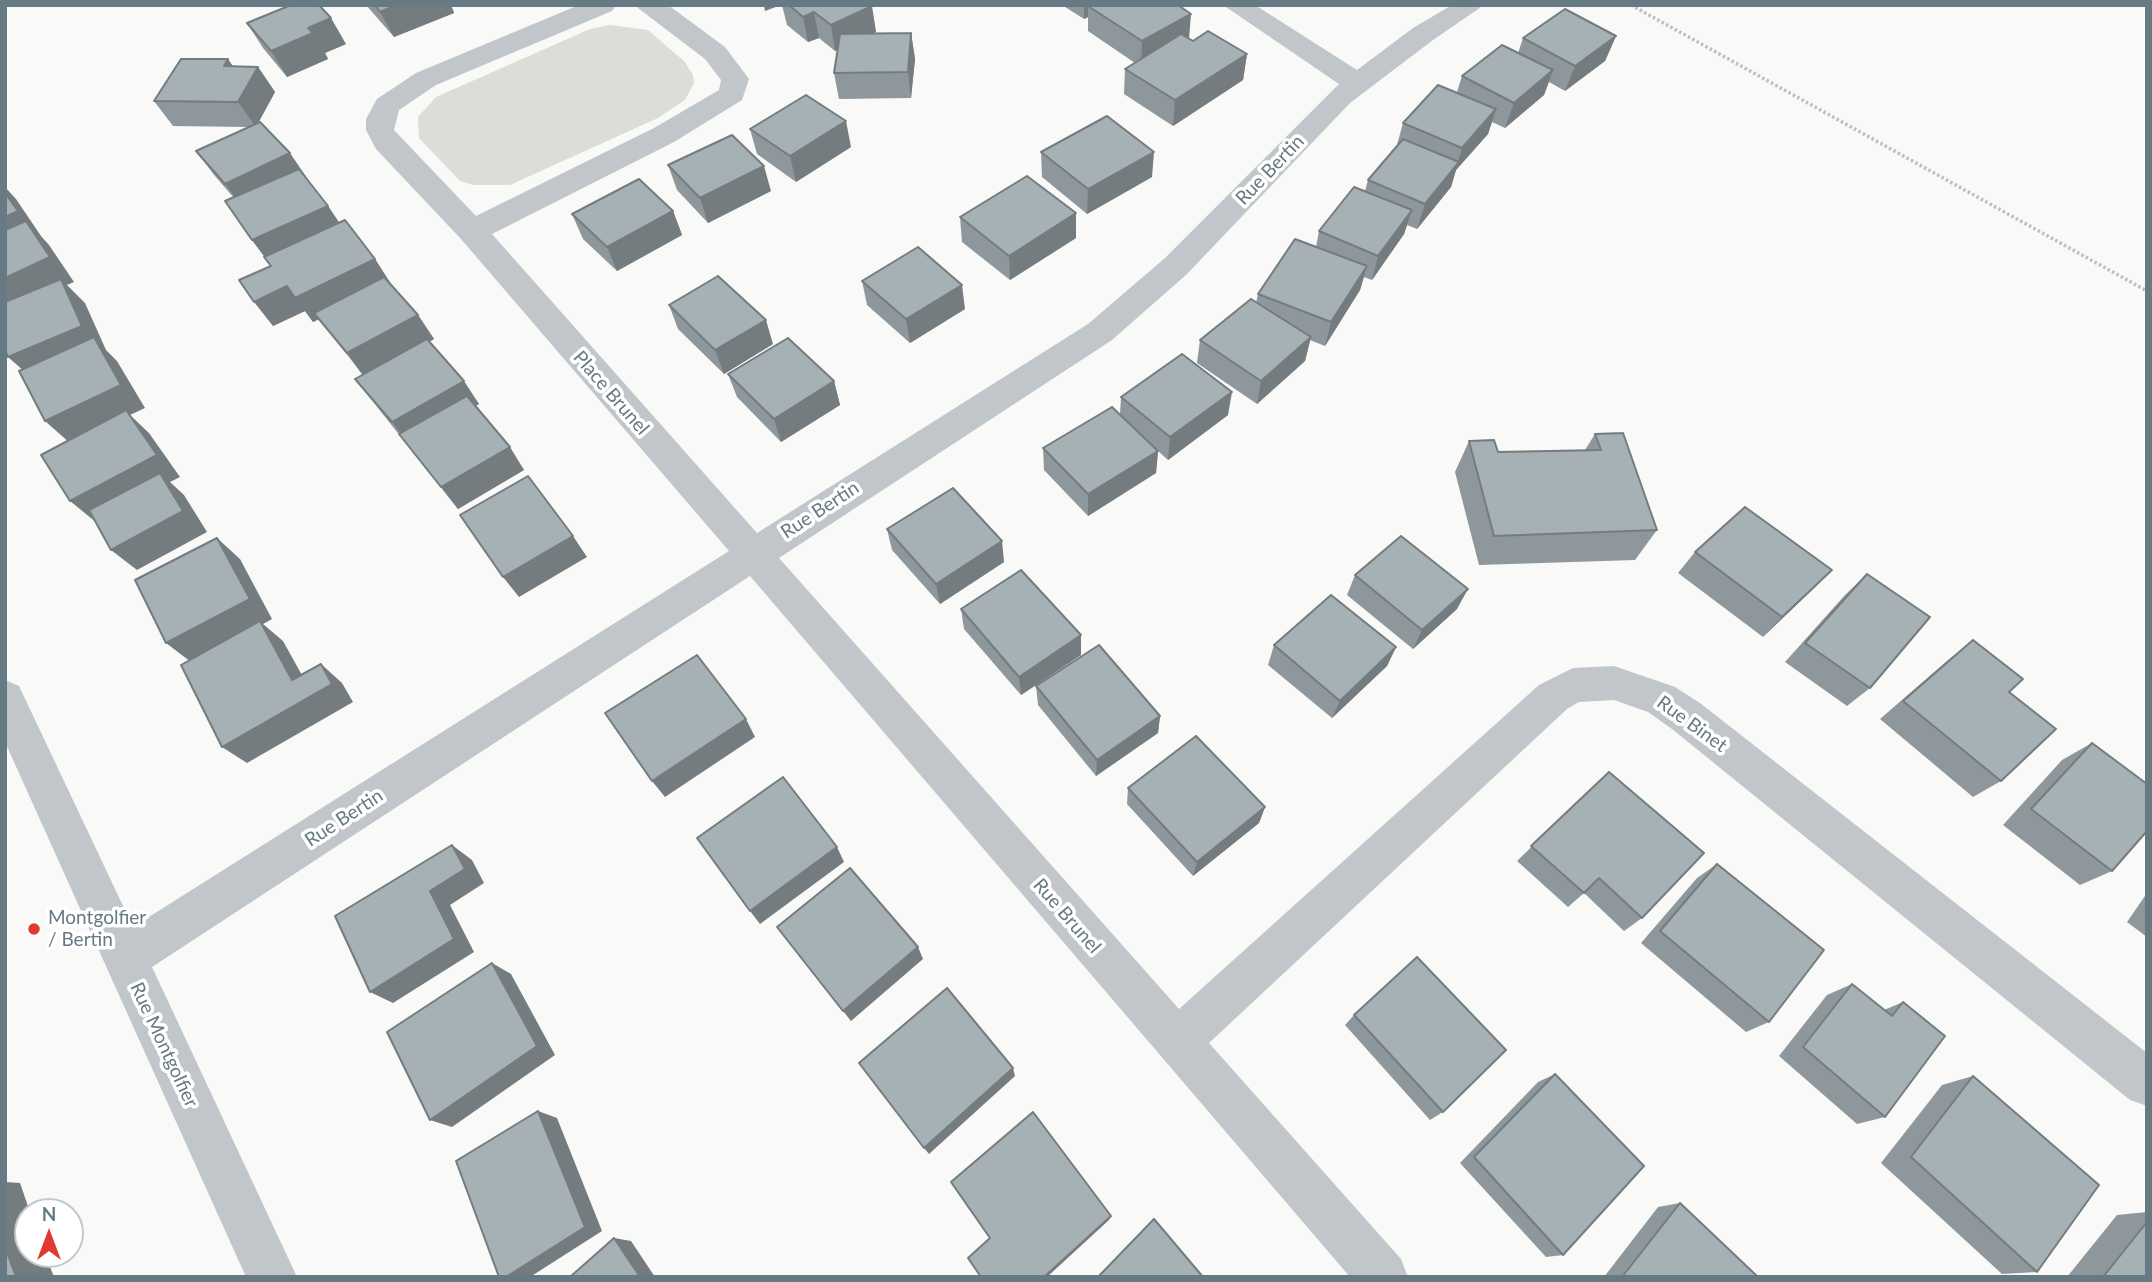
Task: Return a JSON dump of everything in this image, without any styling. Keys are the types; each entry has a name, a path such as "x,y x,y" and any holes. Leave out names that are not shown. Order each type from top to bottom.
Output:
{"street":[{"name":"Place Brunel","path":"603,5 426,79 387,105 380,118 380,130 386,142 472,231 751,555"},
{"path":"472,231 664,135 732,94 735,79 715,53 663,13 647,5"},
{"path":"1236,5 1357,83"},
{"name":"Rue Bertin","path":"124,959 1100,332 1176,267 1331,106 1357,83 1423,34 1471,5"},
{"name":"Rue Brunel","path":"751,555 1383,1277"},
{"name":"Rue Binet","path":"1177,1041 1553,697 1573,685 1614,683 1661,699 1686,716 2147,1083"},
{"name":"Rue Montgolfier","path":"5,698 272,1277"}],"path":[{"path":"1631,5 2147,290"}],"shaded area":[{"path":"610,25 648,30 685,62 693,75 694,83 685,100 658,118 510,185 474,185 460,181 419,138 418,117 436,97 590,29"}],"building":[{"path":"291,5 319,5 331,18 308,28 313,33 271,51 247,23"},
{"path":"375,5 396,5 380,12"},
{"path":"789,5 872,6 831,25 814,12 803,17"},
{"path":"1178,5 1191,14 1142,41 1088,6"},
{"path":"1565,9 1616,36 1575,66 1523,38"},
{"path":"1208,31 1247,54 1175,100 1125,69 1181,34 1193,41"},
{"path":"911,33 908,72 834,73 840,34"},
{"path":"1502,45 1553,70 1514,103 1462,76"},
{"path":"181,59 228,59 224,66 258,67 238,102 154,101"},
{"path":"1438,85 1496,109 1462,148 1403,123"},
{"path":"806,95 846,121 790,156 750,129"},
{"path":"1107,116 1154,152 1088,189 1041,152"},
{"path":"260,122 290,153 225,184 196,151"},
{"path":"732,135 764,166 700,198 668,165"},
{"path":"1403,139 1459,162 1425,204 1368,180"},
{"path":"299,169 328,206 252,240 225,201"},
{"path":"1027,176 1076,213 1009,256 960,217"},
{"path":"639,179 673,211 607,247 572,214"},
{"path":"1354,187 1412,210 1378,256 1319,231"},
{"path":"5,193 18,211 5,217"},
{"path":"345,220 375,259 295,298 287,286 254,302 239,280 271,266 264,257"},
{"path":"26,221 50,257 5,278 5,230"},
{"path":"1295,239 1367,266 1331,322 1258,294"},
{"path":"918,247 962,285 906,319 862,281"},
{"path":"718,276 766,320 715,350 669,305"},
{"path":"384,277 418,315 347,353 314,313"},
{"path":"61,279 82,326 8,357 5,350 5,302"},
{"path":"1251,299 1311,337 1261,381 1200,340"},
{"path":"94,337 121,385 45,421 19,371"},
{"path":"788,338 834,381 774,419 728,374"},
{"path":"427,339 464,381 392,422 355,379"},
{"path":"1182,354 1232,392 1170,437 1121,397"},
{"path":"467,396 510,447 441,487 399,434"},
{"path":"1112,407 1158,451 1088,494 1043,448"},
{"path":"126,410 157,455 70,501 41,455"},
{"path":"1623,433 1657,530 1494,536 1469,441 1494,440 1498,452 1601,450 1595,434"},
{"path":"160,473 183,511 111,550 89,510"},
{"path":"528,476 573,536 503,577 460,515"},
{"path":"953,488 1002,541 936,584 887,529"},
{"path":"1745,507 1832,570 1782,617 1695,552"},
{"path":"1401,536 1468,589 1422,630 1355,575"},
{"path":"217,538 250,599 166,643 135,580"},
{"path":"1021,570 1081,635 1019,677 961,609"},
{"path":"1867,574 1930,617 1870,688 1805,643"},
{"path":"1331,595 1396,647 1340,701 1274,645"},
{"path":"260,621 292,680 321,664 332,684 222,747 181,665"},
{"path":"1973,640 2023,679 2009,692 2056,729 2001,781 1903,701"},
{"path":"1099,645 1160,716 1097,760 1036,686"},
{"path":"697,655 746,719 652,781 605,713"},
{"path":"1196,736 1265,807 1197,862 1128,788"},
{"path":"2092,743 2147,784 2147,831 2112,871 2031,809"},
{"path":"1609,772 1704,853 1642,918 1599,878 1584,893 1531,846"},
{"path":"783,777 837,847 750,911 697,838"},
{"path":"452,845 465,869 430,891 454,939 370,992 335,916"},
{"path":"1717,864 1824,950 1769,1022 1660,931"},
{"path":"850,868 918,947 843,1011 777,927"},
{"path":"1417,957 1506,1050 1443,1112 1354,1015"},
{"path":"492,963 537,1046 430,1120 387,1032"},
{"path":"1852,984 1892,1016 1903,1002 1945,1036 1885,1117 1803,1047"},
{"path":"947,988 1013,1068 924,1148 859,1063"},
{"path":"1555,1074 1644,1166 1563,1255 1474,1157"},
{"path":"1973,1076 2099,1185 2037,1272 1911,1157"},
{"path":"538,1111 585,1227 506,1277 499,1277 456,1161"},
{"path":"1033,1112 1111,1216 1044,1277 981,1277 968,1258 990,1238 951,1182"},
{"path":"1680,1203 1758,1277 1622,1277"},
{"path":"1154,1219 1203,1277 1098,1277"},
{"path":"2147,1222 2147,1277 2103,1277"},
{"path":"614,1238 640,1277 570,1277"},
{"path":"5,1247 16,1277 5,1277"}],"place":[{"name":"Montgolfier / Bertin","path":"34,929"}]}
